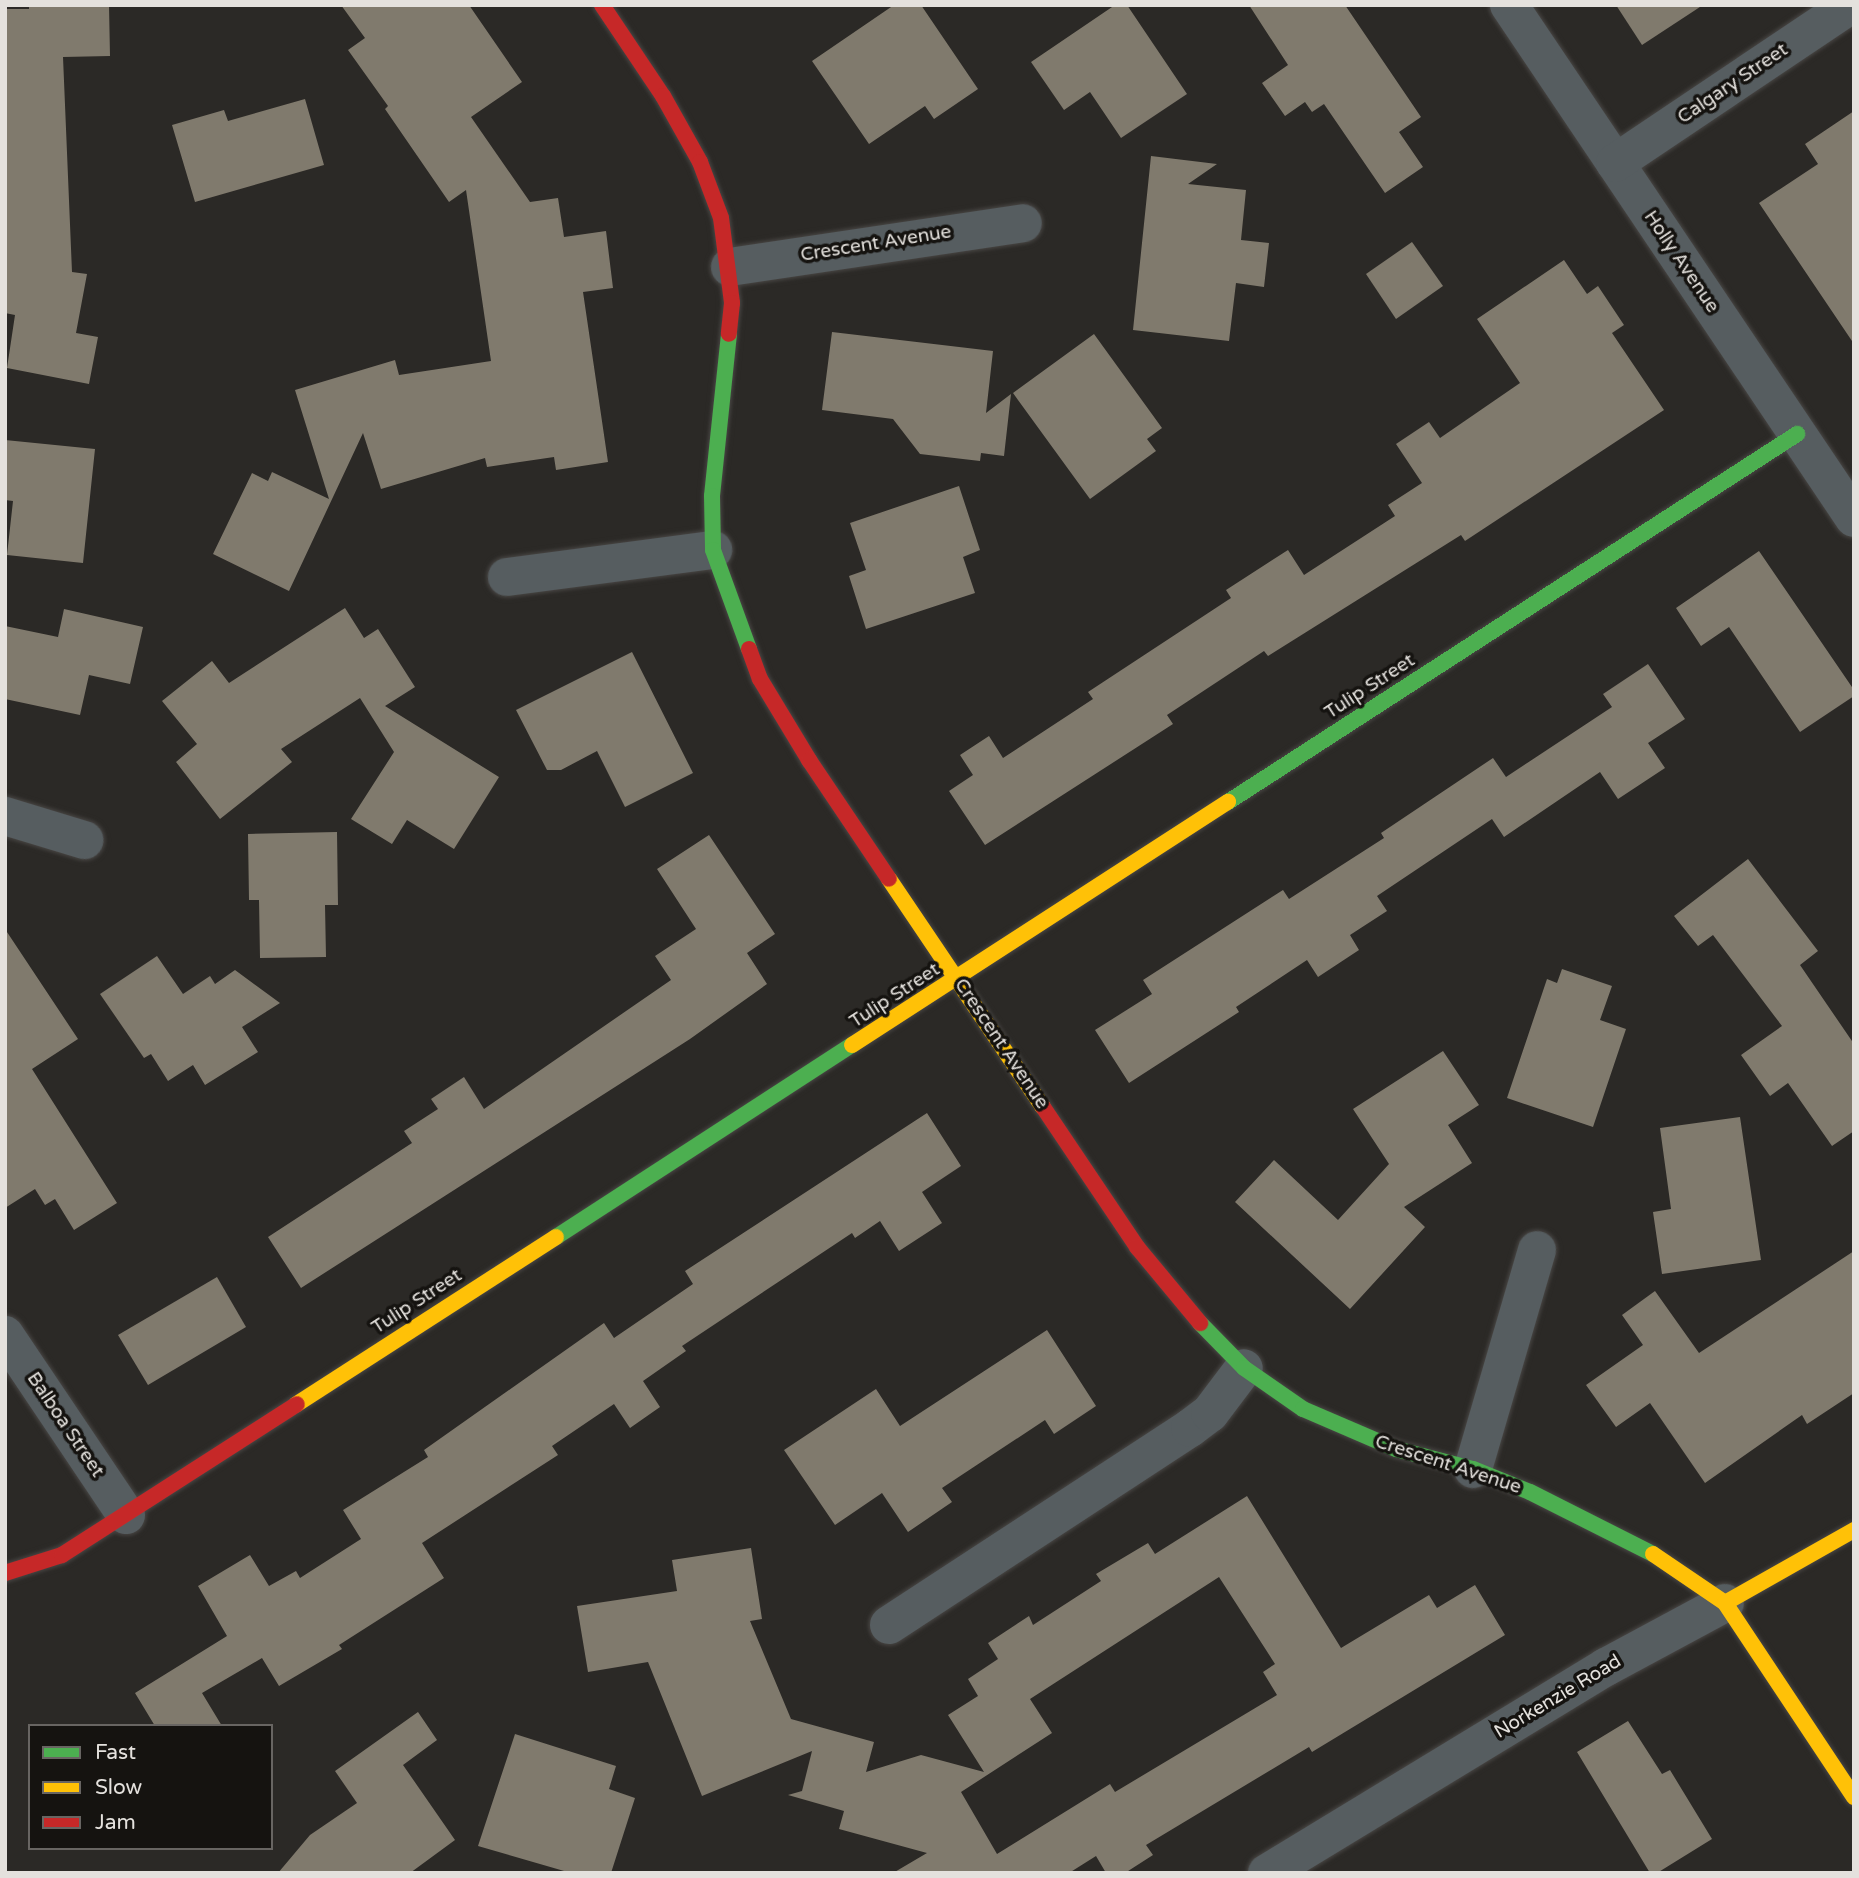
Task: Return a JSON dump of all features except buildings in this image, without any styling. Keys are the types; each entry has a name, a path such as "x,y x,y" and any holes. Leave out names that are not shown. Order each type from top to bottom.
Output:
{"street":[{"name":"Crescent Avenue","path":"603,5 663,96 700,162 721,218 730,267 732,303 712,496 713,550 734,618 760,679 809,761 1138,1247 1205,1330 1244,1368 1303,1409 1356,1434 1473,1469 1530,1492 1648,1550 1725,1603"},
{"name":"Holly Avenue","path":"1509,5 1854,518"},
{"name":"Calgary Street","path":"1615,163 1850,5"},
{"name":"Crescent Avenue","path":"730,267 1023,223"},
{"name":"Tulip Street","path":"5,1573 62,1555 125,1515 958,980 1797,434"},
{"path":"507,577 713,550"},
{"path":"5,816 84,840"},
{"path":"1473,1469 1537,1250"},
{"name":"Balboa Street","path":"5,1335 125,1515"},
{"path":"889,1625 1190,1428 1210,1413 1244,1368"},
{"name":"Norkenzie Road","path":"1267,1873 1606,1667 1854,1530"},
{"path":"1725,1603 1854,1797"}],"traffic: fast":[{"path":"729,334 712,496 713,550 749,649"},
{"path":"1228,802 1797,434"},
{"path":"556,1237 852,1045"},
{"path":"1200,1323 1244,1368 1303,1409 1396,1449 1473,1469 1530,1492 1653,1554"}],"traffic: slow":[{"path":"852,1045 1228,802"},
{"path":"889,879 1043,1107"},
{"path":"297,1404 556,1237"},
{"path":"1725,1603 1854,1530"},
{"path":"1653,1554 1725,1603 1854,1797"}],"traffic: jam":[{"path":"602,5 663,96 700,162 721,218 732,303 729,334"},
{"path":"749,649 760,679 809,760 889,879"},
{"path":"1043,1107 1137,1247 1200,1323"},
{"path":"5,1573 62,1555 297,1404"}]}
